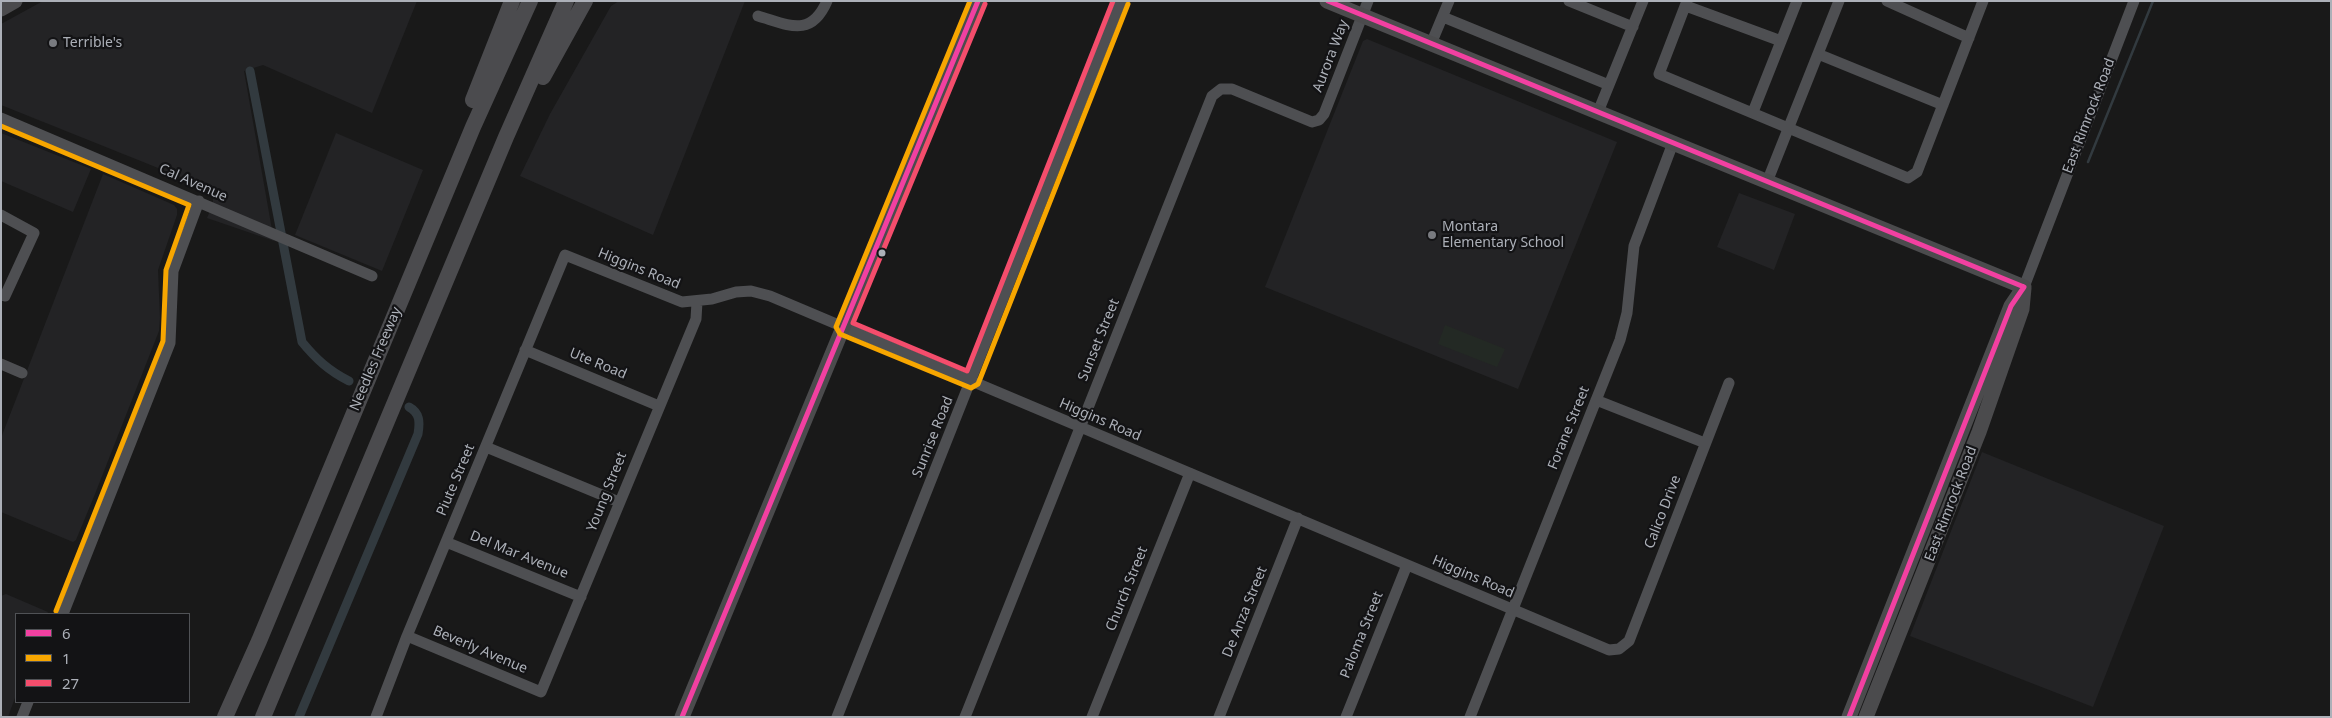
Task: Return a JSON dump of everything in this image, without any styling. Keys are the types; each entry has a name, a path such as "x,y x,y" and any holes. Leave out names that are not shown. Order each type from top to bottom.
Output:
{"highway":[{"path":"415,265 473,101 512,1"},
{"name":"Needles Freeway","path":"225,717 259,641 473,127 530,1"},
{"path":"263,717 473,215 566,1"},
{"path":"473,215 554,55 585,1"}],"main road":[{"path":"1,9 15,1"},
{"path":"682,717 978,1"},
{"path":"1327,1 2024,287"},
{"name":"East Rimrock Road","path":"1849,717 2011,306 2024,287"},
{"name":"East Rimrock Road","path":"1866,717 1979,432 2022,309 2024,287"}],"street":[{"path":"758,16 786,25 808,25 820,16 827,1"},
{"name":"Sunrise Road","path":"837,717 1121,1"},
{"name":"Aurora Way","path":"1221,89 1232,89 1312,122 1319,120 1324,114 1368,1"},
{"path":"1431,44 1450,1"},
{"path":"1569,1 1633,27"},
{"path":"1598,112 1643,1"},
{"path":"1753,112 1796,1"},
{"path":"1767,182 1839,1"},
{"path":"1887,1 1969,38"},
{"path":"1781,41 1686,3 1659,74 1908,178 1917,172 1983,1"},
{"name":"East Rimrock Road","path":"2024,287 2134,1"},
{"path":"1443,17 1609,85"},
{"path":"1818,54 1942,106"},
{"name":"Sunset Street","path":"965,717 1212,96 1221,89"},
{"name":"Cal Avenue","path":"1,118 372,276"},
{"name":"Forane Street","path":"1470,717 1620,340 1627,313 1634,246 1673,143"},
{"path":"63,613 170,343 173,271 199,201"},
{"path":"1,215 34,233 5,296 1,295"},
{"name":"Higgins Road","path":"565,255 671,300 696,302 736,292 751,291 770,296 1609,650 1619,649"},
{"name":"Piute Street","path":"376,717 407,636 565,255"},
{"name":"Young Street","path":"541,692 696,319 696,302"},
{"name":"Ute Road","path":"525,350 659,406"},
{"path":"1,364 22,373"},
{"name":"Calico Drive","path":"1619,649 1629,642 1729,383"},
{"path":"1596,400 1705,443"},
{"path":"486,447 620,502"},
{"name":"Church Street","path":"1093,716 1190,473"},
{"name":"De Anza Street","path":"1219,717 1298,518"},
{"name":"Del Mar Avenue","path":"446,542 580,596"},
{"name":"Paloma Street","path":"1346,717 1407,565"},
{"name":"Beverly Avenue","path":"407,636 541,692"},
{"path":"22,717 28,703"}],"shaded area":[{"path":"43,1 417,1 372,113 263,65 244,71 274,241 207,218 213,204 213,193 208,188 1,105 1,24"},
{"path":"619,1 745,1 653,235 520,176 550,114 611,6"},
{"name":"Montara Elementary School","path":"1367,39 1617,142 1518,389 1265,287 1363,41"},
{"path":"1,133 91,169 73,212 1,181"},
{"path":"336,133 423,170 382,271 295,235"},
{"path":"103,174 174,205 177,209 177,215 158,270 159,331 95,494 76,540 73,542 1,512 1,438"},
{"path":"1739,193 1795,214 1774,270 1717,247"},
{"path":"1445,325 1505,349 1497,367 1438,344"},
{"path":"1982,452 2164,526 2093,707 1910,636"},
{"path":"6,594 48,612 15,613 15,698 8,717 1,717 1,596"}],"waterway":[{"path":"2088,162 2153,1"},
{"path":"250,71 302,342 323,364 349,381"},
{"path":"299,717 418,434 418,418 413,409 409,407"}],"transit line":[{"name":"1","path":"970,1 836,327 840,334 971,388 978,384 1128,4"},
{"name":"6","path":"682,717 978,1"},
{"name":"27","path":"985,4 853,323 967,371 1113,1"},
{"name":"6","path":"1328,1 2024,287"},
{"name":"1","path":"1,126 189,205 166,270 163,341 56,611"},
{"name":"6","path":"1849,717 2011,306 2024,287"}],"place":[{"name":"Terrible's","path":"53,43"},
{"name":"Montara Elementary School","path":"1432,235"}]}
